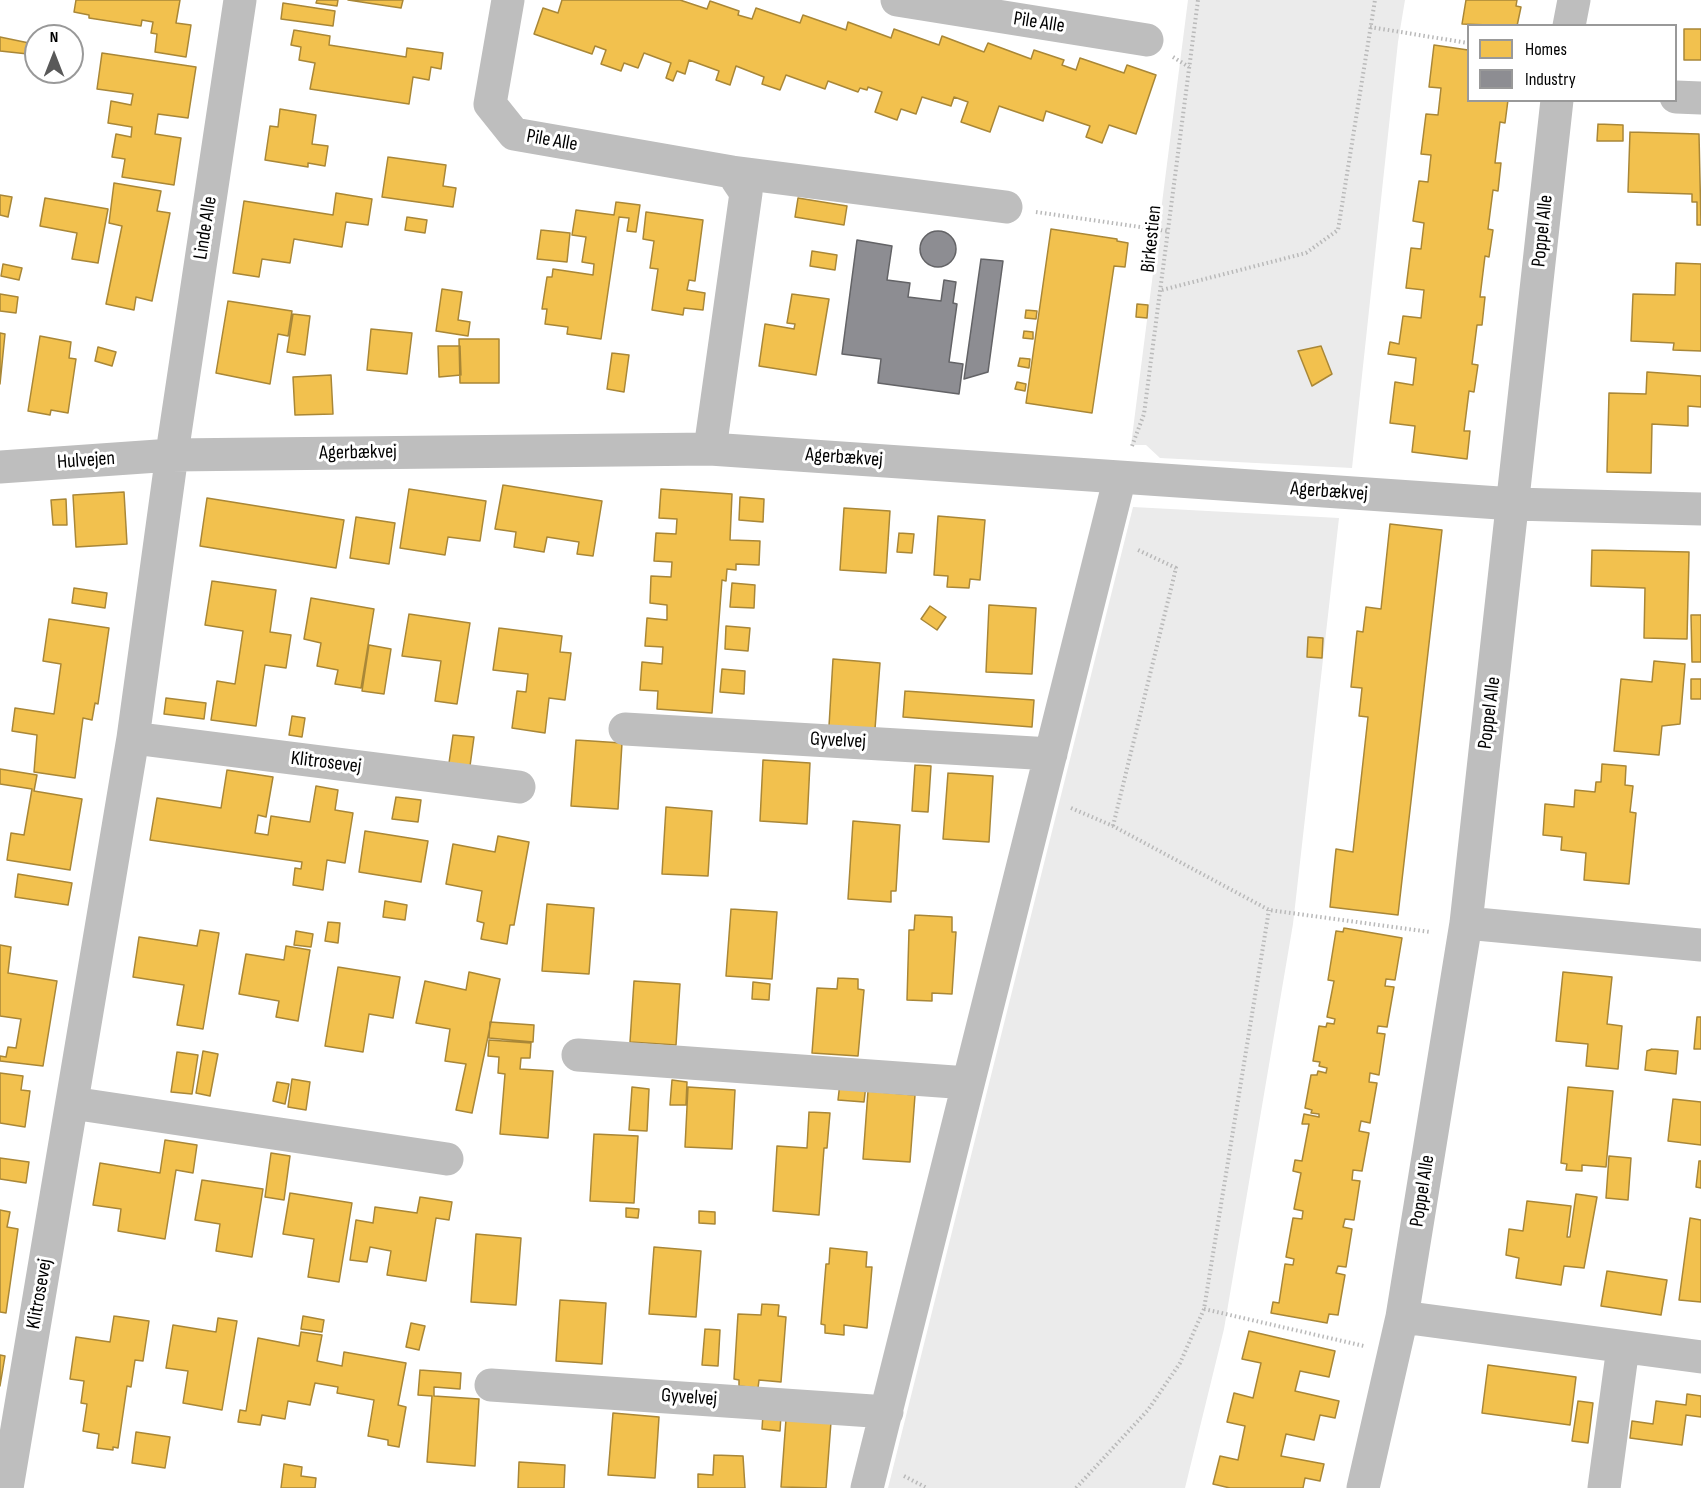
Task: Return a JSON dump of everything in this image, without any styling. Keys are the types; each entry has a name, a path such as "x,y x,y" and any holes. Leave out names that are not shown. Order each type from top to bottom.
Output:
{"street":[{"name":"Linde Alle","path":"172,455 240,0"},
{"name":"Pile Alle","path":"508,0 490,104 514,134 732,172 1006,207"},
{"name":"Pile Alle","path":"897,0 1147,40"},
{"path":"1569,24 1574,0"},
{"path":"1677,98 1701,98"},
{"name":"Poppel Alle","path":"1363,1488 1402,1317 1466,923 1557,102"},
{"path":"710,449 746,194 732,172"},
{"name":"Agerbækvej","path":"172,455 710,449 1514,504"},
{"name":"Hulvejen","path":"0,468 172,455"},
{"name":"Klitrosevej","path":"14,1487 72,1103 133,738 172,455"},
{"path":"867,1488 888,1412 1119,477"},
{"path":"1514,504 1701,509"},
{"name":"Gyvelvej","path":"625,729 1051,754"},
{"name":"Klitrosevej","path":"133,738 519,788"},
{"path":"1466,923 1701,945"},
{"path":"578,1055 968,1083"},
{"path":"72,1103 447,1159"},
{"path":"1402,1317 1701,1357"},
{"path":"1604,1488 1623,1347"},
{"name":"Gyvelvej","path":"491,1385 888,1412"}],"path":[{"name":"Birkestien","path":"1119,477 1144,414 1162,290 1198,0"},
{"path":"1162,290 1306,253 1338,230 1375,0"},
{"path":"1370,27 1467,43"},
{"path":"1006,207 1168,231"},
{"path":"1105,535 1176,568 1113,826"},
{"path":"1041,794 1113,826 1269,910 1431,932 1466,923"},
{"path":"1076,1488 1148,1410 1180,1363 1204,1309 1269,910"},
{"path":"1204,1309 1394,1353"}],"shaded area":[{"path":"1188,0 1405,0 1398,42 1352,468 1160,458 1146,445 1131,445"},
{"path":"1133,507 1339,518 1293,924 1224,1329 1185,1488 888,1488"}],"building: Homes":[{"path":"76,0 180,0 176,23 191,25 186,57 155,52 157,34 151,33 153,22 142,20 141,26 89,18 89,15 74,12"},
{"path":"317,0 338,0 337,6 316,3"},
{"path":"348,0 403,0 401,8"},
{"path":"562,0 680,0 707,9 710,1 739,11 738,15 752,19 756,8 800,23 803,15 846,30 848,22 891,38 894,29 939,45 942,36 984,52 988,43 1031,59 1034,50 1064,60 1062,65 1076,70 1080,58 1124,73 1127,65 1156,75 1136,134 1109,125 1102,143 1086,137 1090,126 1046,111 1043,121 999,106 990,132 961,122 968,102 954,97 951,106 922,97 916,114 901,109 897,120 875,112 882,92 868,87 867,90 860,88 858,92 828,81 825,89 786,75 780,90 762,84 764,77 736,66 730,85 716,80 719,71 689,60 685,74 677,71 673,81 666,78 671,63 644,53 638,68 624,63 621,71 601,64 606,50 595,46 592,54 534,34 543,8 558,13"},
{"path":"1466,0 1517,0 1516,6 1521,7 1517,24 1462,24"},
{"path":"283,3 335,11 333,26 281,19"},
{"path":"1684,29 1701,29 1701,60 1684,60"},
{"path":"294,30 330,36 329,45 406,57 407,48 443,53 441,69 431,67 429,80 413,77 409,104 310,89 315,63 299,60 301,47 291,45"},
{"path":"0,37 24,42 24,54 0,51"},
{"path":"1434,45 1467,50 1467,102 1508,102 1505,123 1500,122 1495,163 1501,163 1498,191 1493,190 1488,229 1493,230 1489,257 1485,256 1480,297 1485,297 1482,325 1477,325 1472,364 1478,365 1474,392 1469,391 1464,431 1470,431 1467,459 1412,452 1415,426 1390,423 1395,382 1413,385 1416,358 1388,354 1390,342 1399,344 1403,316 1421,318 1424,290 1406,288 1411,248 1421,249 1424,223 1413,221 1419,181 1428,182 1431,155 1421,154 1426,114 1438,115 1441,88 1429,87"},
{"path":"102,53 196,67 188,118 158,114 155,134 181,138 174,185 122,177 125,159 112,157 116,134 131,137 132,127 108,123 111,101 131,105 133,94 97,89"},
{"path":"280,109 316,115 312,144 328,146 325,166 308,163 308,167 265,160 270,126 278,127"},
{"path":"1598,124 1623,125 1623,141 1597,141"},
{"path":"1630,132 1699,134 1701,225 1697,225 1697,202 1692,202 1692,194 1628,192"},
{"path":"388,157 446,165 443,186 456,188 453,207 382,197"},
{"path":"114,183 161,191 157,211 170,213 152,301 136,297 134,310 106,304 122,226 109,223"},
{"path":"336,193 372,199 368,225 346,222 342,247 294,239 290,263 262,259 259,277 233,273 244,201 333,215"},
{"path":"0,195 12,197 8,217 0,215"},
{"path":"45,198 108,209 98,263 72,259 77,233 40,226"},
{"path":"798,198 847,206 844,225 795,217"},
{"path":"616,202 640,205 636,232 627,231 629,218 619,217 601,339 567,334 568,327 545,324 547,309 542,309 547,277 552,277 553,269 593,275 594,264 582,262 586,237 572,235 576,210 614,215"},
{"path":"646,212 703,220 695,281 689,280 687,290 705,293 703,310 684,308 683,315 652,310 658,269 650,268 654,241 643,239"},
{"path":"407,217 427,220 425,233 405,230"},
{"path":"1051,229 1117,239 1117,241 1128,243 1125,267 1114,266 1092,413 1026,403"},
{"path":"541,230 570,233 567,262 537,259"},
{"path":"812,251 837,255 835,270 810,266"},
{"path":"1676,263 1701,264 1701,351 1673,350 1674,343 1631,341 1633,294 1675,295"},
{"path":"3,264 22,268 19,280 1,276"},
{"path":"442,289 462,292 458,320 470,322 468,336 436,331"},
{"path":"0,294 18,297 16,313 0,311"},
{"path":"792,294 829,299 816,375 759,366 765,324 794,329 795,324 787,323"},
{"path":"228,301 292,311 288,336 278,334 270,384 216,373"},
{"path":"1137,304 1148,305 1147,318 1136,317"},
{"path":"1026,310 1037,311 1036,319 1025,318"},
{"path":"293,314 310,316 305,355 287,352"},
{"path":"371,329 412,333 407,374 367,370"},
{"path":"1024,331 1033,332 1033,339 1023,338"},
{"path":"0,333 5,334 0,384"},
{"path":"40,336 71,342 69,358 76,359 68,413 51,410 50,415 28,411"},
{"path":"459,339 499,339 499,383 460,383"},
{"path":"438,346 460,346 461,375 439,377"},
{"path":"1321,346 1332,374 1312,386 1298,351"},
{"path":"98,347 116,352 112,366 95,361"},
{"path":"612,353 629,355 624,392 607,389"},
{"path":"1020,358 1030,359 1029,368 1018,366"},
{"path":"1647,372 1701,376 1701,407 1688,406 1688,426 1652,424 1651,473 1607,472 1609,393 1646,394"},
{"path":"331,375 333,414 295,415 293,377"},
{"path":"1017,382 1026,384 1025,391 1015,389"},
{"path":"503,485 602,501 593,556 577,554 579,542 547,537 544,552 514,547 516,532 495,529"},
{"path":"409,489 486,501 480,541 448,537 445,555 400,548"},
{"path":"661,489 732,494 730,540 760,541 759,565 736,564 736,570 727,569 726,581 722,580 712,713 657,709 658,691 640,690 642,662 662,664 663,647 645,646 647,618 667,620 667,605 650,603 651,576 671,577 672,562 654,561 656,533 676,534 677,519 659,518"},
{"path":"124,492 127,544 76,547 73,495"},
{"path":"740,497 764,499 763,522 739,520"},
{"path":"207,498 344,520 336,568 200,546"},
{"path":"66,499 67,525 53,525 51,500"},
{"path":"844,508 890,511 886,573 840,570"},
{"path":"938,516 985,520 980,580 970,579 969,588 947,587 948,576 934,575"},
{"path":"356,517 395,523 389,564 350,558"},
{"path":"1390,524 1442,530 1398,915 1330,907 1336,849 1353,852 1368,717 1359,716 1362,688 1351,687 1357,631 1363,632 1366,607 1381,609"},
{"path":"899,533 914,534 912,553 897,552"},
{"path":"1592,550 1689,552 1687,639 1644,638 1645,588 1591,586"},
{"path":"212,581 276,590 270,632 291,635 286,668 265,665 256,726 211,720 217,681 235,684 243,631 205,625"},
{"path":"732,583 755,585 754,608 730,607"},
{"path":"74,588 107,593 105,608 72,603"},
{"path":"311,598 374,609 361,688 335,684 338,670 317,666 321,643 304,639"},
{"path":"989,605 1036,608 1032,674 986,672"},
{"path":"930,606 946,617 937,630 921,619"},
{"path":"409,614 470,623 457,704 435,701 441,661 402,656"},
{"path":"1691,615 1701,615 1701,662 1692,662"},
{"path":"49,619 109,628 98,704 95,703 92,720 83,718 75,778 34,772 37,735 12,731 15,708 54,714 61,664 43,661"},
{"path":"726,626 750,628 748,651 725,649"},
{"path":"499,628 562,636 560,652 571,653 565,700 549,698 545,733 512,728 517,691 526,692 528,674 493,670"},
{"path":"1308,637 1323,638 1322,658 1307,657"},
{"path":"369,645 391,649 384,694 362,691"},
{"path":"833,659 880,663 875,729 829,726"},
{"path":"1654,661 1685,664 1680,724 1662,726 1659,755 1614,751 1621,679 1652,682"},
{"path":"722,669 745,671 744,694 720,692"},
{"path":"1691,679 1701,679 1701,699 1691,699"},
{"path":"905,691 1034,700 1032,727 903,717"},
{"path":"166,698 206,703 204,719 164,714"},
{"path":"292,716 305,718 302,737 289,735"},
{"path":"453,735 474,737 470,766 449,763"},
{"path":"576,740 622,743 618,809 571,806"},
{"path":"763,760 810,763 807,824 760,821"},
{"path":"1602,764 1626,766 1625,785 1633,786 1630,812 1636,813 1629,884 1584,880 1586,853 1561,850 1562,837 1543,835 1545,804 1574,807 1575,790 1595,792 1596,782 1601,782"},
{"path":"915,765 931,766 928,812 912,811"},
{"path":"0,769 37,775 34,791 82,799 70,870 7,860 11,833 24,835 32,789 0,784"},
{"path":"227,770 273,777 266,817 258,815 255,833 268,835 271,816 310,822 316,786 338,790 335,810 353,813 345,863 327,860 323,890 293,885 295,868 301,869 302,862 150,840 157,798 221,808"},
{"path":"948,773 993,776 989,842 943,839"},
{"path":"396,797 421,800 418,822 392,819"},
{"path":"666,807 712,811 708,876 662,874"},
{"path":"853,821 900,825 896,891 891,891 891,902 848,899"},
{"path":"365,831 428,841 421,882 359,872"},
{"path":"498,836 529,842 514,925 510,925 507,944 481,939 484,923 477,921 482,891 446,884 453,844 495,852"},
{"path":"18,874 72,883 68,905 15,897"},
{"path":"385,901 407,905 405,920 383,917"},
{"path":"547,904 594,908 589,974 542,971"},
{"path":"731,909 777,912 772,979 726,976"},
{"path":"915,915 952,917 952,932 956,932 952,994 932,993 932,1001 907,1000 909,930 914,930"},
{"path":"328,922 340,923 338,943 325,941"},
{"path":"1344,928 1402,938 1395,980 1386,979 1385,986 1394,987 1387,1027 1378,1026 1377,1033 1385,1034 1379,1075 1370,1073 1369,1082 1377,1083 1370,1123 1361,1121 1359,1131 1369,1133 1362,1171 1353,1170 1352,1180 1360,1181 1354,1220 1345,1219 1343,1227 1352,1229 1346,1267 1338,1266 1336,1273 1345,1275 1338,1315 1329,1314 1327,1323 1271,1313 1273,1302 1279,1303 1285,1264 1293,1265 1294,1259 1286,1257 1293,1218 1302,1219 1303,1211 1294,1209 1301,1173 1293,1171 1295,1160 1302,1161 1309,1124 1302,1124 1304,1114 1319,1117 1319,1114 1311,1113 1312,1110 1305,1108 1311,1075 1317,1075 1318,1071 1326,1073 1327,1068 1319,1066 1320,1062 1313,1061 1319,1026 1326,1027 1327,1023 1334,1024 1335,1019 1327,1017 1334,981 1328,980 1336,931 1343,932"},
{"path":"200,930 219,933 203,1029 177,1025 184,985 133,977 139,937 197,946"},
{"path":"296,931 313,934 311,947 294,945"},
{"path":"0,945 11,947 8,973 57,981 43,1066 0,1061 0,1056 6,1057 8,1047 16,1048 21,1019 0,1016"},
{"path":"286,946 310,950 298,1021 276,1017 279,1001 239,994 246,954 284,960"},
{"path":"338,967 400,977 393,1018 369,1014 363,1052 325,1046"},
{"path":"469,972 500,979 472,1113 456,1110 466,1064 445,1061 450,1029 416,1023 425,981 466,990"},
{"path":"1563,972 1612,977 1607,1024 1622,1026 1618,1069 1586,1066 1588,1044 1556,1041"},
{"path":"838,978 858,979 858,989 864,990 858,1056 812,1053 817,988 837,989"},
{"path":"634,981 680,984 676,1045 630,1042"},
{"path":"753,982 770,984 769,1000 752,999"},
{"path":"1697,1017 1701,1017 1701,1049 1694,1049"},
{"path":"490,1022 534,1025 533,1042 489,1038"},
{"path":"489,1040 531,1043 530,1058 521,1058 520,1069 553,1071 548,1138 500,1134 505,1074 498,1073 499,1057 488,1056"},
{"path":"1652,1049 1678,1051 1676,1074 1645,1070 1647,1051"},
{"path":"203,1051 218,1054 210,1096 196,1093"},
{"path":"177,1052 198,1055 192,1094 171,1092"},
{"path":"0,1073 23,1076 21,1090 30,1091 25,1127 0,1123"},
{"path":"292,1079 310,1082 306,1110 288,1107"},
{"path":"672,1080 687,1082 686,1105 670,1105"},
{"path":"277,1082 289,1084 285,1104 273,1101"},
{"path":"840,1083 866,1085 864,1102 838,1100"},
{"path":"632,1087 649,1089 647,1131 629,1130"},
{"path":"688,1087 735,1090 732,1149 685,1147"},
{"path":"1568,1087 1613,1091 1606,1167 1582,1165 1582,1171 1566,1170 1567,1164 1561,1163"},
{"path":"868,1091 915,1095 910,1162 863,1159"},
{"path":"1673,1099 1701,1102 1701,1145 1668,1141"},
{"path":"809,1112 830,1113 827,1148 824,1148 819,1215 773,1211 777,1146 807,1148"},
{"path":"594,1134 638,1136 634,1203 590,1201"},
{"path":"165,1140 197,1145 193,1173 176,1170 165,1239 118,1231 121,1209 93,1205 100,1163 160,1173"},
{"path":"271,1153 290,1156 284,1200 265,1197"},
{"path":"1609,1156 1631,1158 1628,1200 1606,1198"},
{"path":"0,1158 29,1162 26,1183 0,1179"},
{"path":"1699,1161 1701,1161 1701,1188 1696,1187"},
{"path":"202,1180 263,1189 252,1257 216,1251 220,1224 195,1220"},
{"path":"290,1193 352,1203 339,1282 308,1277 314,1239 283,1234"},
{"path":"1576,1194 1597,1197 1584,1268 1564,1266 1561,1285 1516,1278 1519,1258 1506,1255 1509,1229 1523,1231 1527,1201 1571,1206 1567,1237 1570,1237"},
{"path":"420,1197 452,1202 449,1220 436,1218 426,1281 387,1275 391,1251 370,1247 367,1262 350,1260 356,1220 373,1223 375,1207 417,1213"},
{"path":"626,1208 639,1209 638,1218 626,1217"},
{"path":"0,1210 10,1212 7,1227 18,1229 6,1313 0,1312"},
{"path":"699,1211 715,1212 715,1224 699,1223"},
{"path":"1690,1218 1701,1220 1701,1302 1679,1300"},
{"path":"476,1234 521,1238 516,1305 471,1302"},
{"path":"654,1247 701,1251 696,1317 649,1314"},
{"path":"830,1248 867,1252 866,1267 872,1267 867,1328 844,1325 844,1335 825,1333 825,1325 821,1324 826,1264 829,1264"},
{"path":"1607,1271 1667,1280 1661,1315 1601,1306"},
{"path":"560,1300 606,1303 602,1364 556,1361"},
{"path":"762,1304 779,1305 778,1316 786,1317 781,1382 759,1380 758,1388 739,1386 739,1380 734,1379 738,1314 761,1315"},
{"path":"114,1316 149,1321 143,1361 135,1360 131,1387 127,1386 118,1448 113,1447 113,1450 97,1448 99,1434 83,1431 87,1404 81,1403 84,1381 70,1379 76,1337 110,1342"},
{"path":"303,1316 324,1320 322,1332 301,1329"},
{"path":"218,1318 237,1321 222,1410 183,1403 188,1371 166,1368 173,1325 216,1332"},
{"path":"411,1323 425,1326 419,1350 406,1347"},
{"path":"705,1329 720,1330 718,1366 702,1365"},
{"path":"1249,1331 1335,1351 1329,1377 1300,1371 1295,1391 1339,1401 1335,1418 1320,1415 1314,1440 1286,1434 1281,1456 1324,1464 1320,1481 1305,1478 1303,1488 1230,1488 1213,1484 1220,1456 1238,1460 1245,1426 1227,1422 1234,1393 1253,1398 1261,1363 1242,1359"},
{"path":"301,1332 322,1335 317,1361 342,1366 344,1352 406,1363 398,1405 406,1407 399,1447 388,1445 388,1440 368,1436 374,1400 337,1393 338,1387 315,1383 310,1405 288,1401 285,1419 262,1415 260,1425 238,1422 240,1410 246,1411 258,1338 299,1346"},
{"path":"0,1355 5,1356 0,1386"},
{"path":"1488,1365 1576,1377 1570,1425 1482,1413"},
{"path":"420,1370 461,1373 460,1389 434,1387 434,1396 479,1399 475,1466 427,1462 432,1396 418,1395"},
{"path":"1687,1394 1701,1396 1701,1417 1686,1415 1682,1445 1630,1438 1632,1421 1653,1424 1656,1401 1686,1405"},
{"path":"1578,1401 1593,1403 1588,1443 1572,1441"},
{"path":"613,1413 659,1417 655,1478 608,1475"},
{"path":"763,1414 781,1415 780,1431 762,1429"},
{"path":"786,1419 831,1422 826,1488 781,1487"},
{"path":"136,1432 170,1437 165,1468 132,1463"},
{"path":"714,1455 743,1456 745,1488 698,1488 698,1474 713,1475"},
{"path":"519,1462 565,1465 564,1488 518,1488"},
{"path":"284,1464 302,1467 301,1476 316,1478 315,1488 281,1488"}],"building: Industry":[{"path":"938,231 951,236 956,249 951,262 938,267 925,262 920,249 925,236"},
{"path":"857,240 892,246 887,280 910,283 908,297 941,301 944,280 956,282 953,303 957,304 949,362 963,364 959,394 878,383 881,359 842,354"},
{"path":"981,259 1003,261 988,372 964,379"}]}
